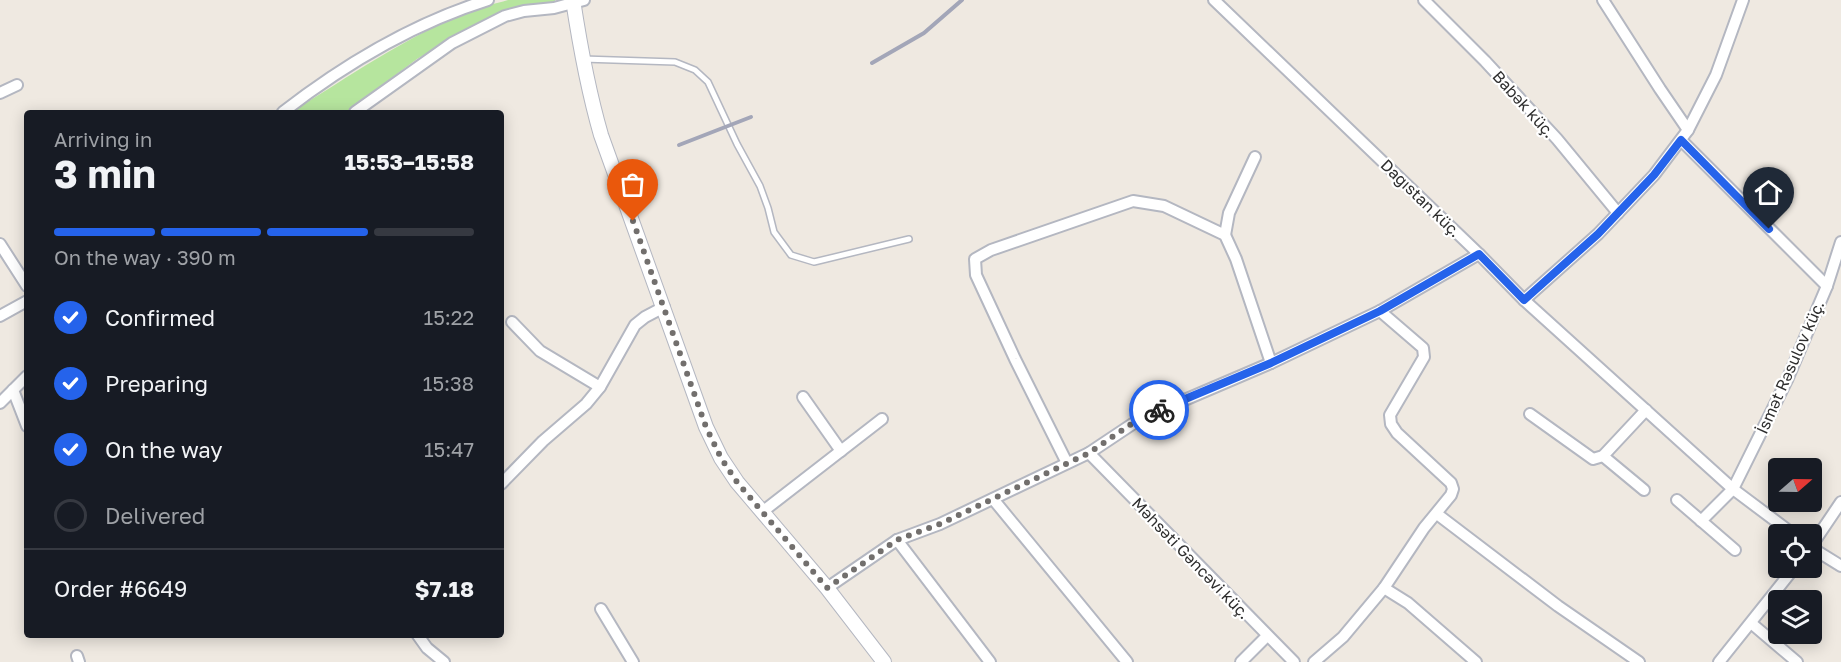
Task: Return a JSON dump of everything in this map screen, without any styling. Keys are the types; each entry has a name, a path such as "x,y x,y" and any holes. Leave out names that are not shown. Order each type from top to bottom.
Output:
{"street":[{"path":"446,0 450,12"},
{"path":"287,110 359,59 450,12 488,0"},
{"name":"Dağıstan küç.","path":"1214,0 1524,300 1733,489 1780,524"},
{"path":"1224,9 1232,0"},
{"name":"Babək küç.","path":"1424,0 1485,60 1557,139 1618,213"},
{"path":"1603,0 1688,130"},
{"path":"1524,300 1598,234 1654,175 1681,140 1716,75 1743,0"},
{"path":"358,110 452,44 505,16 524,11 554,8 576,1 582,59 601,135 706,427 737,482 827,588 884,662"},
{"path":"0,93 17,85"},
{"path":"1681,140 1827,286"},
{"path":"1255,157 1229,213 1225,235 1236,259 1271,363"},
{"path":"1067,463 976,275 975,259 991,250 1133,201 1164,206 1225,235"},
{"name":"İsmət Rəsulov küç.","path":"1701,521 1733,489 1787,380 1827,286 1841,242"},
{"path":"0,244 24,281"},
{"path":"827,588 897,540 940,524 1089,453 1140,418 1271,363 1380,311 1479,254"},
{"path":"0,316 24,303"},
{"path":"504,481 543,441 586,404 600,387 635,325 664,307"},
{"path":"1314,662 1343,637 1384,588 1453,489 1451,483 1397,433 1391,424 1390,415 1424,357 1423,348 1380,311"},
{"path":"512,322 540,351 600,387"},
{"path":"0,403 24,379"},
{"path":"13,390 24,418"},
{"path":"803,397 841,451"},
{"path":"1530,414 1593,459 1603,456 1646,410"},
{"path":"762,512 882,418"},
{"name":"Məhsəti Gəncəvi küç.","path":"1089,453 1294,662"},
{"path":"1603,456 1644,490"},
{"path":"993,499 1127,662"},
{"path":"1677,500 1735,550"},
{"path":"1822,531 1841,502"},
{"path":"1437,514 1558,606 1639,662"},
{"path":"897,540 990,662"},
{"path":"1822,554 1841,566"},
{"path":"1719,662 1786,578"},
{"path":"1384,588 1408,603 1476,662"},
{"path":"601,609 633,662"},
{"path":"1751,623 1797,662"},
{"path":"1241,662 1267,636"},
{"path":"420,638 427,648 444,662"}],"lane":[{"path":"582,59 675,62 695,70 708,82 736,144 760,186 774,232 790,255 814,262 909,239"}],"green space":[{"path":"508,0 555,0 555,4 537,4 507,11 466,30 417,59 349,110 294,110 422,33 483,7"}],"railway":[{"path":"872,63 924,33 962,0"},
{"path":"679,145 751,117"}],"way so far":[{"path":"633,221 706,427 721,458 737,482 827,588 897,540 940,524 1089,453 1140,418 1159,410"}],"route":[{"path":"1159,410 1271,363 1380,311 1479,254 1524,300 1598,234 1654,175 1681,140 1769,229"}]}
